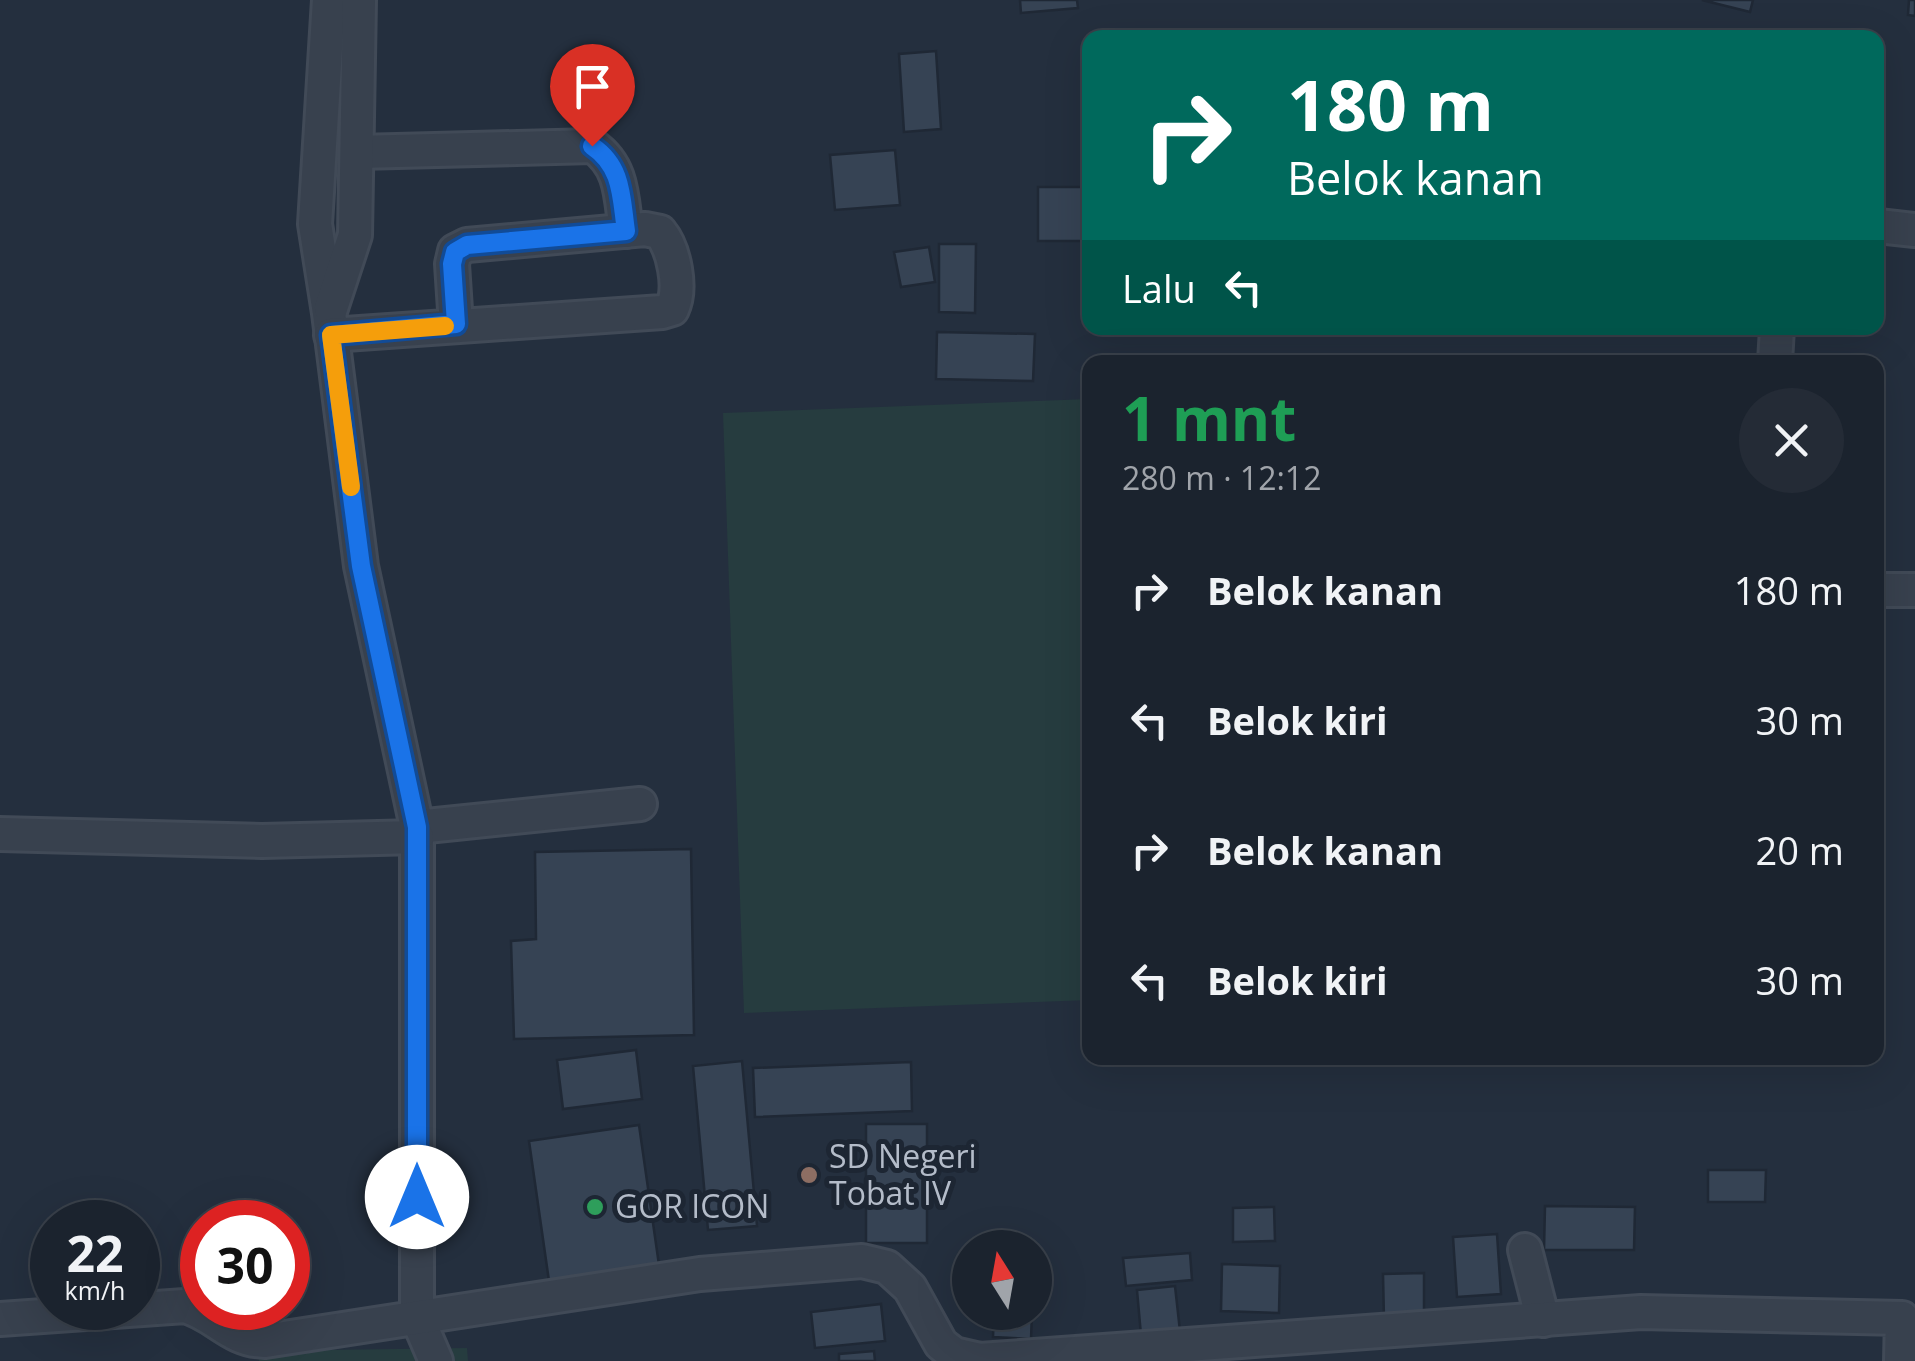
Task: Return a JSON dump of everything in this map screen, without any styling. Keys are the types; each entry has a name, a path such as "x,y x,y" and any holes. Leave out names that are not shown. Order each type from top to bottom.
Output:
{"street":[{"path":"329,0 315,224 361,566 417,832 417,1317 436,1361"},
{"path":"330,324 355,235 359,0"},
{"path":"358,152 592,146 609,158 618,176 626,231"},
{"path":"1884,227 1915,230"},
{"path":"330,324 456,324 662,312 672,309 677,298 670,244 660,232 626,231 467,245 455,252 452,264 456,324"},
{"path":"1884,590 1915,590"},
{"path":"0,834 262,841 417,832 640,804"},
{"path":"1525,1250 1544,1320"},
{"path":"0,1319 185,1306 199,1310 244,1340 265,1340 700,1274 862,1261 887,1267 910,1288 941,1344 954,1354 980,1360 1641,1312 1908,1318 1901,1361"}],"green space":[{"path":"1082,399 1082,1000 744,1013 723,413"},
{"path":"467,1348 468,1361 259,1361 258,1351"}],"building":[{"path":"1020,0 1077,0 1078,8 1021,13"},
{"path":"1702,0 1753,0 1750,12"},
{"path":"1909,0 1915,0 1915,16 1908,15"},
{"path":"936,51 941,129 904,132 899,54"},
{"path":"895,150 900,205 835,210 830,155"},
{"path":"1038,187 1082,187 1082,241 1038,241"},
{"path":"939,244 976,244 975,313 939,312"},
{"path":"929,247 935,282 901,287 894,252"},
{"path":"937,332 1035,334 1033,381 936,379"},
{"path":"691,849 694,1035 514,1039 511,941 536,939 535,852"},
{"path":"636,1050 642,1099 563,1109 557,1060"},
{"path":"742,1061 757,1226 708,1230 693,1066"},
{"path":"911,1062 912,1111 755,1117 753,1068"},
{"path":"866,1124 927,1124 927,1243 866,1243"},
{"name":"GOR ICON","path":"639,1125 660,1272 550,1288 529,1141"},
{"path":"1708,1170 1766,1170 1765,1202 1708,1202"},
{"path":"1545,1206 1635,1207 1634,1250 1544,1250"},
{"path":"1274,1207 1275,1241 1233,1242 1233,1208"},
{"path":"1497,1234 1501,1294 1457,1297 1453,1237"},
{"path":"1190,1253 1192,1280 1126,1286 1123,1258"},
{"path":"1222,1264 1280,1266 1279,1313 1221,1311"},
{"path":"1424,1273 1424,1319 1384,1320 1383,1274"},
{"path":"1175,1286 1180,1331 1141,1335 1137,1290"},
{"path":"881,1304 885,1341 815,1348 811,1312"},
{"path":"993,1330 1031,1330 1031,1339 993,1337"},
{"path":"874,1351 875,1361 839,1361 839,1354"}],"slow traffic":[{"path":"351,487 331,335 445,326"}],"place":[{"name":"SD Negeri Tobat IV","path":"809,1175"},
{"name":"GOR ICON","path":"595,1207"}],"route":[{"path":"417,1197 417,827 361,566 331,335 456,324 452,264 455,252 467,245 626,231 618,176 609,158 592,146"}]}
